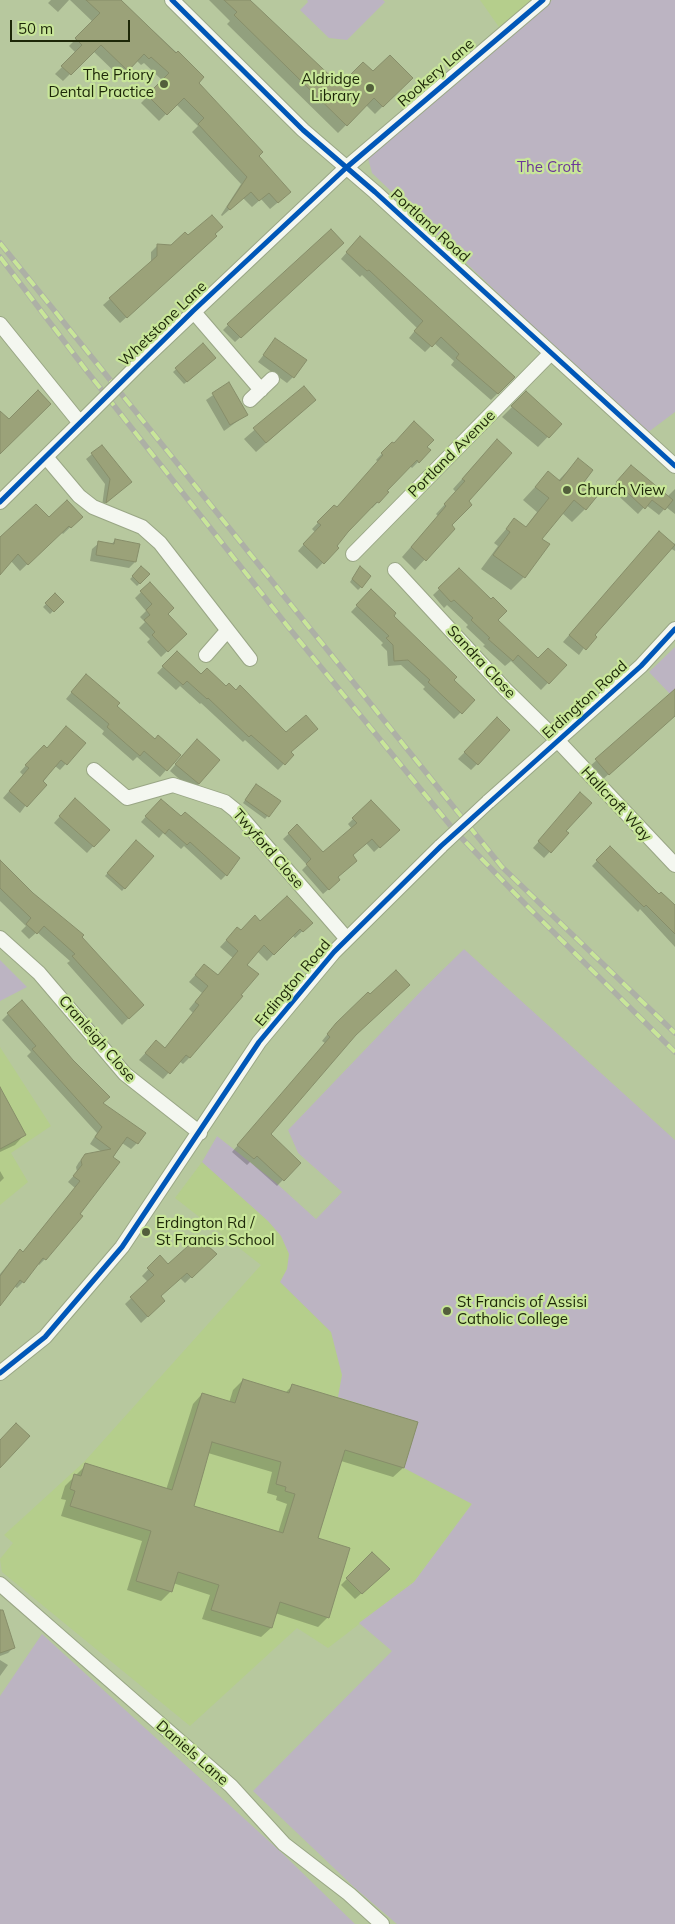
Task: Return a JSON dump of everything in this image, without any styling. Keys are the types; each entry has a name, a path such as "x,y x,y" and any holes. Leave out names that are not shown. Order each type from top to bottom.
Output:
{"street":[{"name":"Portland Road","path":"172,0 286,114 347,167 675,466"},
{"name":"Rookery Lane","path":"347,167 543,0"},
{"name":"Whetstone Lane","path":"0,502 193,311 347,167"},
{"path":"193,311 260,390"},
{"path":"0,324 83,420"},
{"name":"Portland Avenue","path":"353,554 551,353"},
{"path":"250,400 272,379"},
{"path":"46,457 79,496 93,507 142,526 160,543 250,658"},
{"name":"Sandra Close","path":"395,570 410,576 504,689 558,741"},
{"name":"Erdington Road","path":"0,1373 45,1337 122,1247 200,1133 259,1042 347,939 488,802 641,666 675,629"},
{"path":"206,655 227,631"},
{"name":"Hallcroft Way","path":"558,741 675,865"},
{"name":"Twyford Close","path":"94,770 127,798 173,785 224,802 235,810 347,939"},
{"name":"Cranleigh Close","path":"0,938 39,973 125,1074 200,1133"},
{"name":"Daniels Lane","path":"0,1584 231,1786 284,1844 349,1894 382,1924"}],"shaded area":[{"path":"480,0 552,0 506,37"},
{"name":"St Francis of Assisi Catholic College","path":"464,949 675,1140 498,1468 414,1582 328,1648 297,1628 190,1726 2,1572 0,1559 13,1543 4,1535 84,1462 261,1265 175,1198 202,1162 217,1136 274,1181 316,1219 342,1192 298,1153 288,1130 422,990"},
{"path":"0,1047 51,1126 11,1153 28,1182 0,1205"}],"green space":[{"path":"307,0 383,0 385,2 347,40 329,38 300,10 308,2"},
{"name":"The Croft","path":"552,0 675,0 675,412 647,433 372,173 368,158"},
{"path":"675,647 675,689 670,694 649,672"},
{"path":"464,949 675,1140 675,1924 397,1924 355,1888 253,1791 392,1651 359,1623 414,1582 472,1504 404,1468 418,1422 338,1397 342,1375 331,1332 280,1282 287,1269 289,1254 281,1236 268,1221 202,1162 217,1136 274,1181 316,1219 342,1192 298,1153 288,1130 422,990"},
{"path":"0,960 27,987 0,1001"},
{"path":"42,1634 283,1854 355,1924 0,1924 0,1696"}],"building":[{"path":"86,0 121,0 176,53 178,51 204,77 199,83 263,152 259,156 291,192 278,203 269,193 259,201 251,192 230,210 227,207 247,177 198,124 204,118 184,98 167,115 147,95 169,73 151,57 149,59 144,54 128,71 101,45 71,75 61,66 82,45 75,38 100,13"},
{"path":"224,0 250,0 340,85 363,62 373,71 390,55 413,78 383,107 374,98 347,126 234,15 237,12"},
{"path":"212,215 223,227 215,234 217,236 127,318 109,298 157,256 157,244 171,245 185,232 188,235"},
{"path":"331,229 344,243 241,338 227,324"},
{"path":"360,236 515,377 498,394 456,358 459,354 441,337 432,347 414,331 423,321 369,270 367,271 346,252"},
{"path":"275,338 307,360 294,378 263,355"},
{"path":"203,343 216,358 187,382 175,368"},
{"path":"229,382 248,415 230,425 212,393"},
{"path":"304,386 316,400 266,443 253,428"},
{"path":"38,390 51,404 0,454 0,411 9,419"},
{"path":"526,391 562,424 549,438 511,406"},
{"path":"414,421 434,440 427,447 431,450 419,463 417,460 387,491 389,492 379,503 377,502 348,532 337,546 339,548 324,564 303,544 321,525 317,522 334,505 337,507 383,455 381,453 392,442 394,443"},
{"path":"497,439 512,453 469,501 472,505 452,525 455,529 426,561 411,547 446,506 444,504 465,481 462,479"},
{"path":"102,445 132,482 106,503 110,479 91,453"},
{"path":"578,458 593,470 584,482 599,494 586,510 574,500 542,539 550,544 525,578 493,555 510,532 506,529 514,518 526,527 549,498 535,487 548,471 560,481"},
{"path":"631,465 673,500 665,510 652,500 645,509 616,482"},
{"path":"67,500 83,517 71,528 69,526 28,565 18,554 0,575 0,537 36,504 49,517"},
{"path":"659,531 675,545 595,635 597,637 586,650 569,635"},
{"path":"115,539 140,544 136,562 96,555 98,541 114,544"},
{"path":"141,566 150,574 140,584 132,576"},
{"path":"360,566 371,576 362,588 352,579"},
{"path":"459,568 491,599 493,597 507,611 498,620 538,658 548,648 567,665 549,684 518,655 513,661 488,639 490,638 471,620 473,618 454,600 451,602 438,588"},
{"path":"150,582 174,608 168,614 187,634 168,652 152,635 155,632 144,620 150,615 146,610 152,604 140,591"},
{"path":"371,589 396,613 394,616 457,677 454,680 475,700 462,714 408,660 394,661 393,645 386,638 389,636 356,605"},
{"path":"55,593 64,602 54,612 45,603"},
{"path":"177,651 201,674 207,668 226,686 229,683 236,690 240,685 286,732 306,715 318,729 291,752 294,755 285,765 251,735 249,737 187,681 183,685 162,666"},
{"path":"86,674 120,703 117,706 155,739 158,735 181,755 167,771 144,751 140,756 107,727 109,724 71,692"},
{"path":"675,689 675,716 609,775 595,759"},
{"path":"497,717 510,730 478,765 464,752"},
{"path":"66,726 86,743 67,765 61,760 43,781 47,785 27,807 9,791 29,768 25,765 44,745 47,748"},
{"path":"197,739 220,760 199,784 175,764"},
{"path":"256,784 281,801 269,817 245,800"},
{"path":"580,792 592,803 566,831 569,833 551,853 538,841"},
{"path":"75,798 110,830 94,847 59,816"},
{"path":"161,799 181,816 185,812 240,858 227,876 190,842 187,845 169,829 165,834 145,816"},
{"path":"371,800 400,830 380,848 372,839 353,855 357,861 338,877 340,880 329,890 306,864 311,859 288,833 297,824 323,852 357,823 352,818"},
{"path":"136,840 154,856 125,889 107,873"},
{"path":"610,846 659,894 661,892 675,905 675,934 596,860"},
{"path":"0,860 33,893 84,935 82,937 144,1005 129,1019 72,956 75,954 44,926 37,934 26,924 31,918 0,888"},
{"path":"287,896 313,923 303,932 300,929 274,955 264,945 247,965 259,974 241,995 243,996 190,1058 186,1055 170,1074 145,1053 156,1040 165,1048 199,1005 195,1002 208,986 195,975 204,964 218,975 238,951 226,940 237,927 241,930 255,915 260,921"},
{"path":"396,970 410,985 356,1035 271,1134 301,1163 284,1181 257,1156 254,1159 237,1145 330,1037 327,1034 336,1023 368,992 370,994"},
{"path":"22,1000 73,1060 110,1097 103,1103 146,1133 138,1144 127,1137 113,1157 120,1162 80,1214 83,1216 46,1260 43,1258 24,1283 20,1280 0,1306 0,1276 20,1249 23,1252 80,1181 73,1176 82,1165 81,1160 85,1154 111,1149 95,1137 102,1127 32,1049 36,1046 7,1013"},
{"path":"0,1087 26,1135 0,1149"},
{"path":"198,1237 217,1254 192,1278 187,1273 161,1296 165,1301 148,1317 130,1297 154,1275 147,1268 160,1255 168,1264"},
{"path":"243,1379 289,1393 292,1384 418,1422 404,1468 345,1450 318,1538 350,1548 329,1618 280,1602 272,1628 211,1610 219,1585 178,1572 172,1592 136,1581 151,1531 70,1506 75,1491 70,1489 74,1474 81,1476 85,1463 172,1490 202,1393 235,1403","holes":["212,1442 281,1462 276,1484 286,1487 285,1491 295,1494 283,1533 194,1506"]},
{"path":"16,1423 30,1436 0,1468 0,1440"},
{"path":"372,1552 390,1569 362,1594 346,1578"},
{"path":"0,1610 3,1610 15,1648 0,1653"}],"railway":[{"path":"0,243 502,867 675,1033"},
{"path":"0,257 86,370 289,628 454,830 527,906 675,1052"}],"cycle path":[{"path":"172,0 303,130 375,192 675,466"},
{"path":"0,502 193,311 347,167 543,0"},
{"path":"0,1373 45,1337 122,1247 259,1042 334,952 441,846 641,666 675,629"}],"place":[{"name":"The Priory Dental Practice","path":"164,84"},
{"name":"Aldridge Library","path":"370,88"},
{"name":"Church View","path":"567,490"},
{"name":"Erdington Rd / St Francis School","path":"146,1232"},
{"name":"St Francis of Assisi Catholic College","path":"447,1311"}]}
